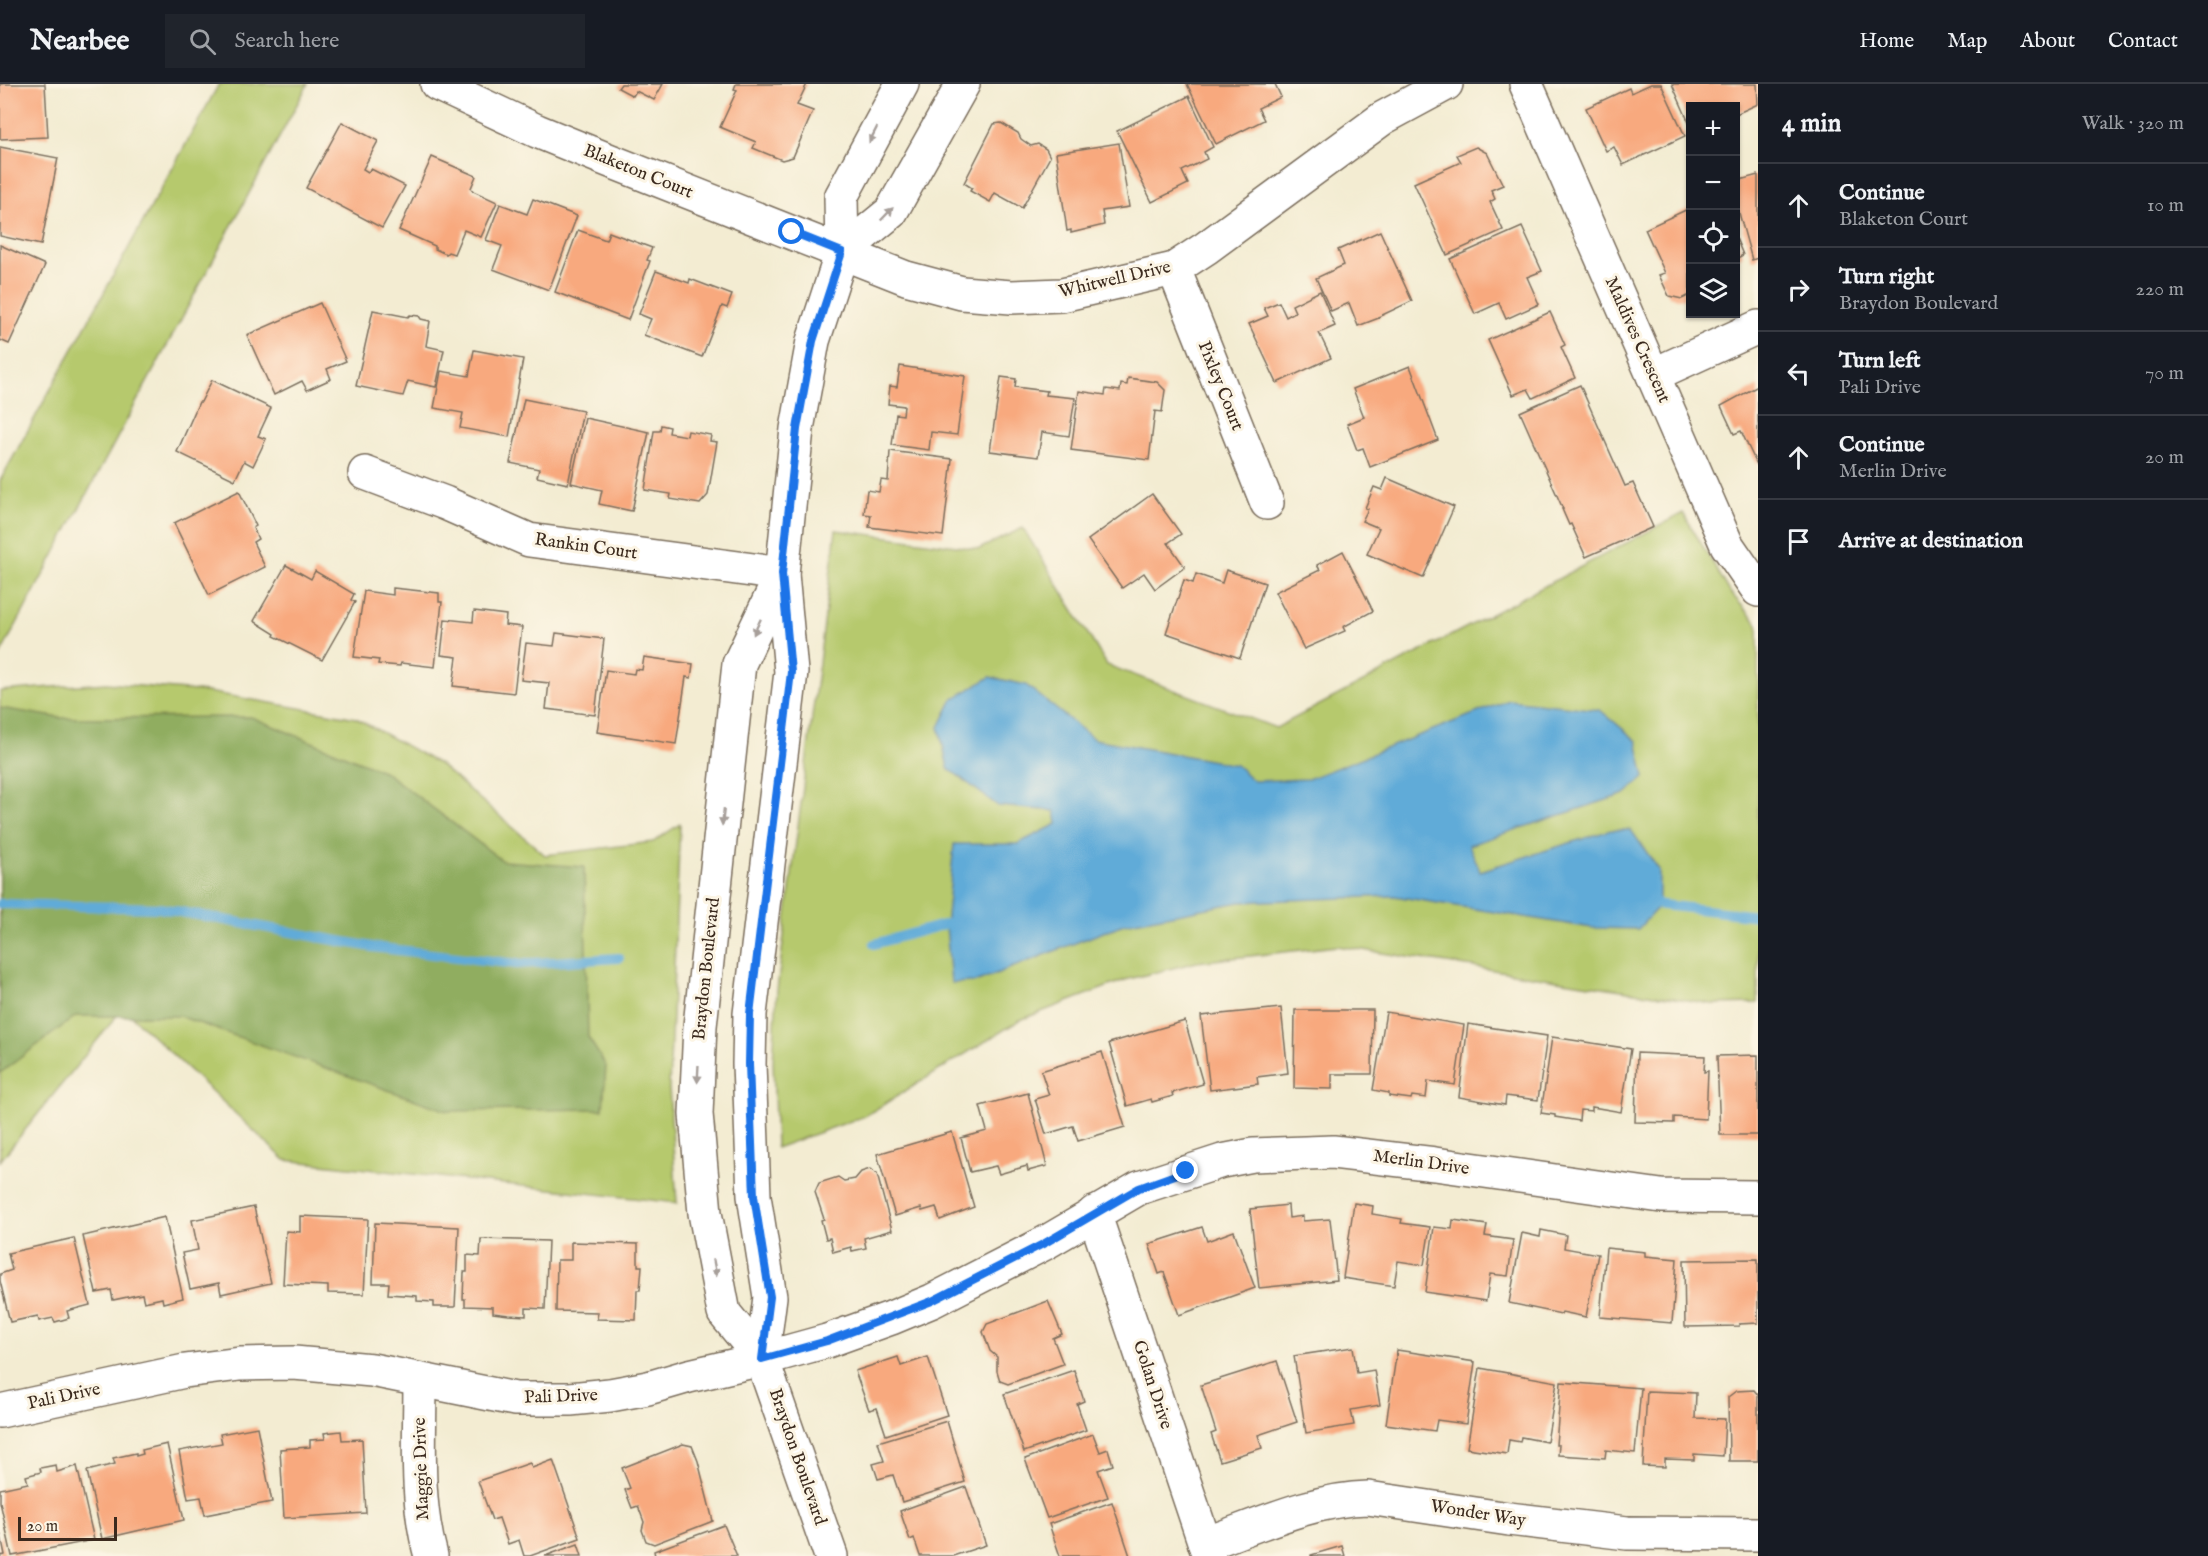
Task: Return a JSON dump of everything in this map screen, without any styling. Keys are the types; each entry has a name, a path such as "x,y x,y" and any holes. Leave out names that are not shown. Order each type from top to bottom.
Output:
{"street":[{"name":"Blaketon Court","path":"437,84 537,131 842,252"},
{"name":"Braydon Boulevard","path":"762,1359 770,1297 754,1196 749,1064 750,1014 791,672 782,574 797,429 813,341 842,252 841,197 902,84"},
{"path":"842,252 891,213 963,84"},
{"name":"Whitwell Drive","path":"842,252 927,284 986,297 1062,295 1174,268 1206,248 1383,118 1446,84"},
{"name":"Maldives Crescent","path":"1526,84 1727,545 1758,590"},
{"name":"Pixley Court","path":"1174,268 1267,503"},
{"path":"1653,375 1758,327"},
{"name":"Rankin Court","path":"365,473 445,503 529,540 782,574"},
{"name":"Braydon Boulevard","path":"782,574 740,664 700,1026 696,1114 705,1213 724,1313 762,1359 831,1556"},
{"name":"Merlin Drive","path":"1094,1213 1139,1188 1186,1171 1232,1159 1292,1152 1333,1152 1380,1157 1661,1196 1758,1197"},
{"name":"Pali Drive","path":"0,1411 185,1371 240,1364 294,1363 361,1369 515,1399 570,1399 610,1395 648,1388 827,1341 932,1301 1045,1243 1094,1213"},
{"name":"Golan Drive","path":"1094,1213 1207,1550"},
{"name":"Maggie Drive","path":"420,1381 419,1480 424,1532 431,1556"},
{"name":"Wonder Way","path":"1207,1550 1318,1505 1345,1499 1368,1498 1509,1520 1627,1533 1758,1534"}],"green space":[{"path":"219,84 308,84 0,655 0,481"},
{"path":"1683,513 1730,592 1758,624 1758,1003 1712,1004 1337,946 1197,962 1125,980 1020,1020 865,1116 776,1148 773,1062 777,990 836,530 979,549 1023,528 1107,665 1276,728"},
{"path":"106,683 208,692 356,718 439,764 545,855 653,842 680,824 669,1088 677,1203 285,1160 123,1008 0,1161 0,691"},
{"path":"0,708 61,718 251,717 385,772 503,861 584,867 588,1037 606,1066 603,1109 447,1111 179,1016 76,1016 0,1073"}],"water":[{"path":"990,677 1026,685 1094,739 1236,765 1254,781 1308,779 1509,700 1600,710 1637,741 1645,777 1625,794 1469,845 1480,871 1611,830 1631,830 1659,870 1659,906 1638,929 1592,928 1394,896 1240,902 1124,924 975,982 951,983 946,926 954,844 1017,844 1057,824 1055,811 998,806 948,768 939,727 953,699"}],"building":[{"path":"0,84 45,84 48,137 0,139"},
{"path":"621,84 663,84 654,100 636,91 633,96 618,88"},
{"path":"736,84 807,84 797,105 813,111 793,157 782,160 753,148 756,142 720,127 737,90 734,89"},
{"path":"1187,84 1275,84 1281,97 1258,108 1264,120 1216,144"},
{"path":"1651,84 1661,84 1685,136 1623,165 1614,147 1606,151 1586,108 1629,88 1631,93"},
{"path":"1672,84 1757,84 1758,104 1740,112 1740,102 1686,102 1686,116"},
{"path":"1189,96 1213,147 1204,152 1207,159 1182,171 1188,184 1152,202 1117,131"},
{"path":"342,122 378,141 363,169 368,172 371,169 405,186 382,228 306,188"},
{"path":"1001,123 1018,133 1021,139 1031,146 1038,144 1046,149 1050,157 1022,208 995,193 990,202 970,191 972,188 964,183 994,124"},
{"path":"1119,143 1129,207 1102,211 1104,225 1071,233 1071,230 1067,231 1056,153"},
{"path":"0,147 58,158 41,245 0,236"},
{"path":"1476,147 1487,153 1503,185 1491,190 1495,199 1490,202 1503,230 1447,255 1414,183 1461,162 1457,155"},
{"path":"432,157 476,176 471,188 473,191 497,202 481,237 464,230 454,254 448,252 446,254 435,249 435,246 399,230"},
{"path":"1758,175 1758,258 1752,260 1740,216 1740,180"},
{"path":"533,199 577,216 549,290 493,269 502,246 486,240 500,204 527,214"},
{"path":"1686,210 1686,297 1682,299 1669,296 1659,275 1665,273 1645,229"},
{"path":"1522,227 1542,271 1527,277 1539,304 1506,319 1499,303 1475,314 1450,259"},
{"path":"578,230 606,240 609,232 652,248 647,260 650,261 628,320 555,292"},
{"path":"1380,231 1412,301 1358,326 1349,303 1331,311 1316,278 1344,265 1338,250"},
{"path":"0,245 45,265 9,344 0,340"},
{"path":"656,271 689,283 690,279 732,295 727,308 722,306 702,357 644,335 651,319 639,314"},
{"path":"1320,291 1335,326 1319,333 1331,358 1277,383 1249,324 1268,316 1264,308 1279,302 1286,317 1295,312 1292,305"},
{"path":"320,303 346,361 327,369 331,379 307,390 302,381 274,395 247,335"},
{"path":"373,310 408,317 410,315 419,316 421,319 430,321 426,346 444,350 436,387 408,381 403,396 356,386"},
{"path":"1550,312 1565,345 1561,347 1575,378 1533,398 1528,389 1513,395 1488,340"},
{"path":"474,350 523,359 509,437 460,428 463,413 434,408 441,371 469,376"},
{"path":"900,366 965,376 957,435 931,432 929,450 892,445 896,414 903,415 904,406 888,404 890,386 897,387"},
{"path":"1410,366 1438,440 1370,467 1363,448 1357,450 1347,424 1364,417 1353,389"},
{"path":"1001,377 1016,379 1015,387 1047,391 1046,395 1075,398 1069,436 1042,432 1038,457 990,451"},
{"path":"1128,378 1157,382 1165,390 1162,412 1155,411 1149,460 1071,450 1079,391 1105,395 1106,389 1120,391 1121,384 1127,385"},
{"path":"212,380 271,408 258,436 266,439 253,466 244,461 235,480 177,452 199,402"},
{"path":"1580,385 1625,486 1633,483 1653,527 1586,557 1571,524 1569,525 1520,412"},
{"path":"1758,386 1758,467 1741,431 1734,434 1721,406"},
{"path":"524,399 583,411 568,484 537,477 539,469 510,463"},
{"path":"585,418 649,432 632,511 599,504 602,490 571,483"},
{"path":"661,425 670,427 669,433 687,436 688,431 711,435 710,441 717,442 708,495 700,504 670,499 671,494 645,490 654,431 660,431"},
{"path":"890,451 952,459 943,536 869,527 871,515 864,514 867,490 879,492 881,480 888,481"},
{"path":"1387,478 1454,507 1423,578 1367,554 1379,528 1362,521 1368,509 1365,508 1374,487 1382,490"},
{"path":"239,491 256,526 253,528 258,539 253,542 265,567 209,595 174,523"},
{"path":"1152,494 1181,534 1168,543 1185,567 1155,589 1144,573 1122,588 1088,540"},
{"path":"1343,551 1373,611 1343,627 1345,631 1304,649 1275,592 1320,570 1317,565"},
{"path":"286,565 311,579 315,571 354,594 351,600 355,602 322,660 274,636 275,634 254,621"},
{"path":"1226,570 1265,583 1240,658 1166,633 1184,580 1193,583 1196,574 1222,583"},
{"path":"393,588 439,593 439,602 442,602 435,667 401,663 400,666 378,664 379,660 354,657 364,591 393,595"},
{"path":"474,611 506,615 505,625 522,627 514,693 453,686 457,657 441,655 445,619 473,622"},
{"path":"556,633 604,639 595,715 546,709 549,683 521,680 526,643 554,646"},
{"path":"644,657 693,664 691,678 686,677 676,744 597,732 606,670 634,674 635,669 642,670"},
{"path":"1281,1008 1288,1073 1257,1077 1258,1084 1210,1090 1201,1016"},
{"path":"1295,1010 1373,1010 1372,1074 1332,1074 1332,1089 1294,1088"},
{"path":"1386,1012 1464,1025 1455,1085 1428,1081 1426,1098 1412,1096 1411,1099 1389,1096 1389,1093 1373,1090"},
{"path":"1185,1021 1203,1084 1172,1093 1173,1096 1127,1106 1109,1043"},
{"path":"1468,1024 1547,1036 1538,1100 1506,1096 1505,1105 1459,1097"},
{"path":"1552,1037 1631,1049 1621,1112 1592,1107 1592,1111 1580,1110 1579,1121 1541,1113"},
{"path":"1102,1052 1125,1127 1078,1141 1073,1126 1046,1134 1035,1099 1049,1095 1041,1071"},
{"path":"1637,1053 1705,1056 1704,1072 1708,1071 1706,1119 1674,1117 1674,1123 1635,1122"},
{"path":"1758,1055 1758,1135 1720,1135 1717,1056"},
{"path":"1028,1093 1047,1166 1028,1171 1027,1166 999,1174 996,1166 970,1172 961,1138 987,1131 980,1106"},
{"path":"952,1132 974,1207 940,1220 936,1207 922,1211 921,1208 895,1216 877,1154"},
{"path":"870,1169 877,1174 892,1230 864,1238 866,1248 852,1251 851,1247 833,1252 830,1238 826,1239 821,1220 824,1219 815,1192 819,1183 838,1177 844,1181 855,1179 861,1172"},
{"path":"1354,1203 1373,1206 1372,1214 1402,1219 1401,1223 1430,1227 1424,1265 1398,1261 1394,1286 1343,1278"},
{"path":"1288,1205 1289,1218 1303,1216 1303,1221 1330,1219 1337,1280 1259,1288 1250,1209"},
{"path":"254,1207 271,1283 221,1294 219,1283 190,1289 182,1253 198,1250 192,1220"},
{"path":"300,1216 368,1219 364,1294 328,1293 328,1286 283,1284 286,1231 300,1232"},
{"path":"165,1217 183,1298 163,1303 162,1298 144,1302 142,1294 113,1300 111,1290 96,1293 83,1236"},
{"path":"1453,1220 1487,1225 1485,1236 1513,1240 1508,1276 1490,1274 1486,1301 1425,1292 1434,1227 1452,1229"},
{"path":"375,1223 459,1227 455,1307 434,1307 434,1302 417,1301 417,1296 388,1294 389,1283 373,1283"},
{"path":"1202,1227 1207,1241 1234,1231 1255,1288 1179,1315 1164,1272 1159,1274 1149,1244"},
{"path":"1541,1230 1566,1235 1564,1248 1598,1254 1586,1317 1509,1303 1522,1233 1540,1237"},
{"path":"74,1238 90,1305 67,1311 69,1318 55,1322 53,1318 39,1321 38,1316 10,1322 0,1281 0,1274 12,1270 8,1253"},
{"path":"481,1239 548,1241 545,1309 526,1308 526,1316 493,1313 493,1307 465,1306 464,1272 467,1272 467,1255 480,1256"},
{"path":"571,1242 638,1244 638,1266 642,1266 640,1290 637,1290 636,1320 597,1319 598,1312 556,1311 557,1260 571,1260"},
{"path":"1606,1248 1645,1252 1645,1256 1677,1259 1672,1323 1600,1317"},
{"path":"1758,1259 1758,1323 1739,1324 1739,1326 1685,1327 1684,1260"},
{"path":"1048,1301 1062,1334 1053,1338 1063,1364 1008,1384 1000,1381 997,1357 990,1351 983,1332 987,1324"},
{"path":"1353,1347 1357,1373 1374,1370 1380,1405 1351,1410 1354,1425 1306,1433 1294,1356"},
{"path":"1397,1350 1475,1362 1466,1424 1437,1420 1435,1431 1386,1424"},
{"path":"898,1357 901,1366 928,1357 947,1415 886,1435 877,1408 869,1410 855,1371"},
{"path":"1277,1361 1297,1422 1258,1435 1262,1448 1220,1461 1211,1434 1216,1432 1201,1385"},
{"path":"1480,1368 1557,1382 1547,1442 1521,1437 1520,1442 1509,1440 1507,1454 1467,1448"},
{"path":"1074,1370 1084,1401 1077,1404 1086,1430 1024,1452 1004,1394"},
{"path":"1561,1382 1641,1388 1635,1453 1606,1450 1605,1458 1558,1455 1559,1445 1556,1445"},
{"path":"1754,1390 1758,1395 1758,1461 1729,1461 1728,1397 1736,1391"},
{"path":"1647,1391 1696,1393 1695,1418 1725,1419 1723,1456 1694,1454 1694,1460 1665,1459 1665,1467 1643,1466"},
{"path":"947,1421 965,1482 902,1502 893,1475 878,1479 873,1464 884,1461 878,1442"},
{"path":"257,1427 272,1502 205,1515 201,1497 188,1499 179,1451 222,1443 220,1434"},
{"path":"341,1431 342,1440 362,1439 366,1513 284,1518 280,1449 310,1447 310,1440 325,1439 324,1433"},
{"path":"1093,1434 1100,1452 1108,1449 1113,1465 1098,1470 1108,1497 1047,1518 1025,1459"},
{"path":"167,1444 184,1520 102,1539 87,1471 115,1464 113,1458 136,1453 136,1456 143,1454 142,1450"},
{"path":"683,1444 692,1446 698,1461 713,1521 654,1544 646,1541 642,1530 644,1522 638,1506 632,1508 625,1490 630,1488 622,1468"},
{"path":"553,1460 580,1538 530,1556 524,1556 519,1540 508,1544 499,1518 492,1520 478,1481 530,1463 532,1468"},
{"path":"56,1465 57,1472 77,1466 94,1540 12,1556 0,1502 0,1489 28,1483 26,1476 41,1472 40,1468"},
{"path":"966,1487 986,1545 953,1556 920,1556 914,1538 910,1540 900,1511"},
{"path":"1112,1502 1130,1556 1060,1556 1049,1524"},
{"path":"724,1525 737,1556 655,1556 654,1551"},
{"path":"0,1537 5,1555 0,1556"},
{"path":"578,1544 582,1556 545,1556"},
{"path":"1342,1546 1345,1556 1311,1556 1311,1555"}],"waterway":[{"path":"1645,903 1758,916"},
{"path":"0,904 159,908 372,947 517,964 619,958"},
{"path":"874,944 961,920"}],"route":[{"path":"792,232 842,252 813,341 797,429 782,574 791,672 750,1014 749,1064 754,1196 770,1297 762,1359 827,1341 932,1301 1045,1243 1139,1188 1186,1171"}]}
